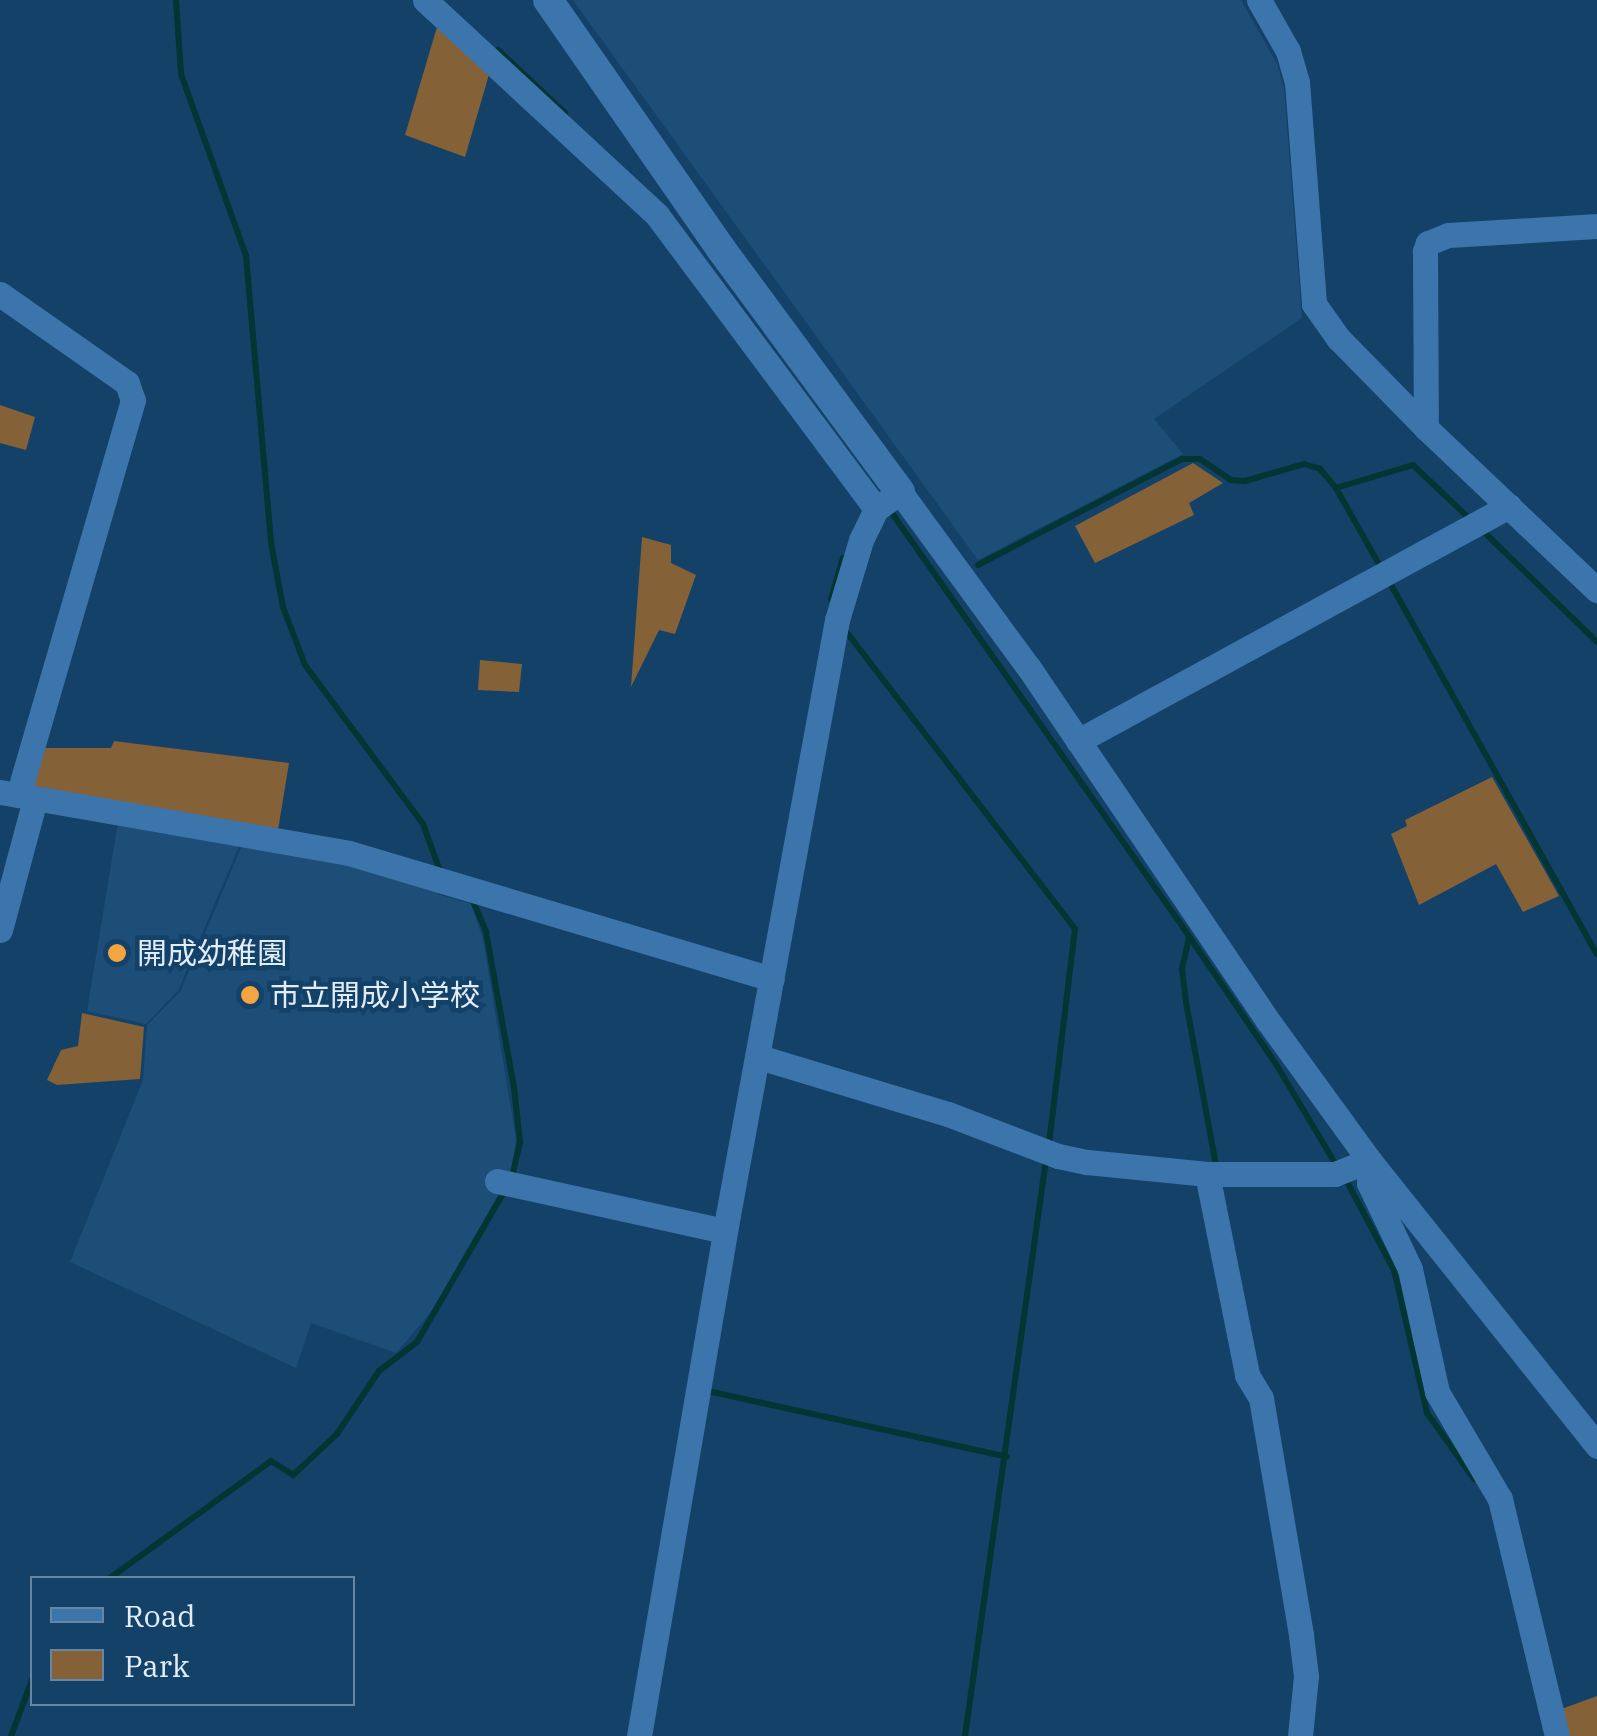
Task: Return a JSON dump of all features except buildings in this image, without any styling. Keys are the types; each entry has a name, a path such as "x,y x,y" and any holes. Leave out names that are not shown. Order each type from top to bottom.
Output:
{"street":[{"path":"426,0 658,215 880,501 1078,741 1268,1021 1351,1168 1597,1446"},
{"path":"548,0 698,217 880,501"},
{"path":"1258,0 1288,50 1297,82 1314,304 1338,338 1504,511 1597,590"},
{"path":"1426,428 1428,243 1448,236 1597,226"},
{"path":"0,294 126,382 133,400 18,796 0,930"},
{"path":"639,1736 718,1229 759,1057 764,976 849,568 880,501"},
{"path":"1078,741 1504,511"},
{"path":"18,796 349,852 764,976"},
{"path":"759,1057 948,1114 1058,1156 1207,1174 1351,1168 1369,1183 1410,1269 1443,1408 1500,1499 1557,1736"},
{"path":"1207,1174 1248,1376 1256,1390 1306,1676 1300,1736"},
{"path":"504,1183 718,1229"}],"shaded area":[{"path":"573,0 1241,0 1277,64 1284,88 1302,318 1154,419 1183,454 978,560"},
{"path":"118,822 240,844 178,991 146,1024 87,1011"},
{"path":"243,843 437,884 438,894 471,904 483,939 516,1139 512,1170 433,1310 396,1353 311,1323 296,1368 70,1262 143,1080 147,1025 180,992"}],"green space":[{"path":"437,27 490,71 465,157 405,135"},
{"path":"0,405 35,417 26,450 0,443"},
{"path":"1193,463 1223,483 1189,503 1194,515 1095,563 1075,526"},
{"path":"642,537 671,545 671,563 696,575 675,634 659,630 631,687"},
{"path":"480,660 522,664 519,692 478,690"},
{"path":"114,741 289,763 277,836 32,790 43,748 111,748"},
{"path":"1492,777 1559,896 1523,912 1496,864 1419,905 1391,834 1407,826 1405,820"},
{"path":"82,1013 144,1027 140,1079 57,1085 47,1080 61,1050 78,1046"},
{"path":"1597,1696 1597,1736 1562,1736 1556,1711"}],"waterway":[{"path":"176,0 181,74 246,256 271,543 283,607 305,665 423,824 440,871"},
{"path":"498,50 565,113"},
{"path":"978,565 1182,459 1200,459 1231,480 1245,481 1304,464 1320,469 1336,488 1381,568"},
{"path":"1336,488 1413,465 1470,519"},
{"path":"889,509 1178,920 1276,1064 1338,1168"},
{"path":"1484,532 1597,642"},
{"path":"831,599 843,558"},
{"path":"1389,581 1597,954"},
{"path":"848,634 1075,929 1049,1143"},
{"path":"473,901 486,932 514,1087 520,1142 512,1176"},
{"path":"1189,938 1182,969 1216,1166"},
{"path":"965,1736 1046,1160"},
{"path":"1345,1178 1394,1270 1427,1413 1474,1479"},
{"path":"113,1576 271,1461 293,1475 337,1434 379,1371 417,1342 507,1187"},
{"path":"708,1391 1007,1457"},
{"path":"11,1736 30,1685"}],"place":[{"name":"開成幼稚園","path":"117,953"},
{"name":"市立開成小学校","path":"250,995"}]}
